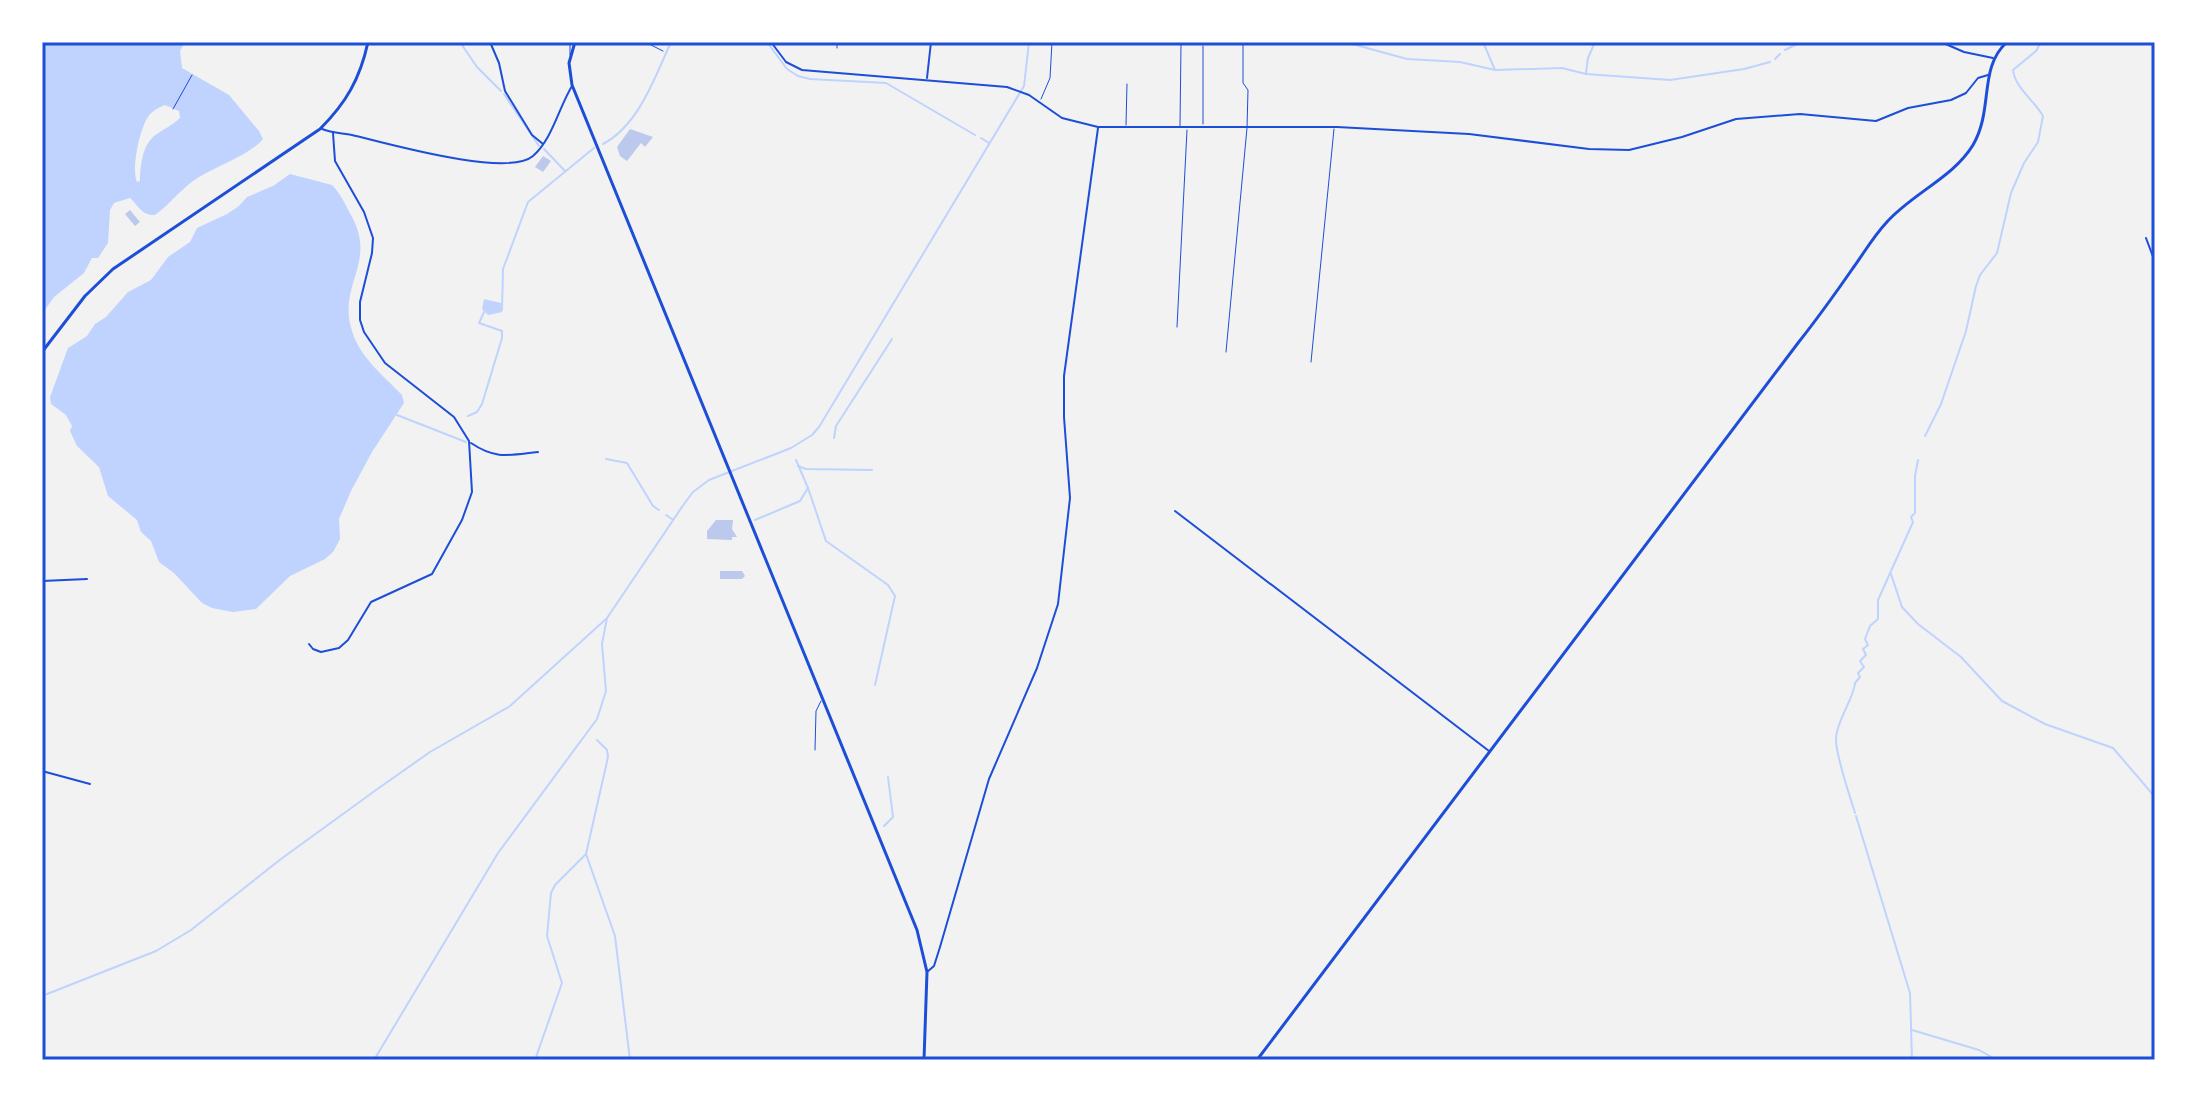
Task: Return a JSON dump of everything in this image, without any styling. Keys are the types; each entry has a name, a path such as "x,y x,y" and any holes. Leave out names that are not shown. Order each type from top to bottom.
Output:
{"street":[{"path":"42,352 85,296 113,269 321,128 338,112 356,82 368,42"},
{"path":"490,42 499,63 505,91 532,135 543,145"},
{"path":"572,42 569,69 572,85 917,930 927,972 924,1060"},
{"path":"771,42 786,62 811,72 927,79 1016,89 1070,122 1098,127 1334,126 1469,134 1589,149 1629,150 1736,119 1800,114 1876,121 1908,108 1951,100 1966,93 1978,78 1989,75"},
{"path":"927,79 931,42"},
{"path":"1941,42 1964,52 1993,58"},
{"path":"1257,1060 1887,222 1953,167 1972,146 1985,116 1993,58 2007,42"},
{"path":"321,128 410,151 511,164 528,160 543,145 572,85"},
{"path":"927,972 934,966 989,779 1037,668 1058,604 1070,491 1064,376 1098,127"},
{"path":"333,133 335,161 364,212 373,238 360,302 364,332 385,363 454,417 469,441 489,454 500,456 538,452"},
{"path":"2146,238 2155,262"},
{"path":"2149,245 2155,245"},
{"path":"309,644 321,652 339,648 348,640 371,602 432,574 462,520 472,492 469,441"},
{"path":"1175,511 1489,752"},
{"path":"42,581 87,579"},
{"path":"42,771 90,784"}],"lane":[{"path":"837,42 837,48"},
{"path":"1039,101 1050,78 1052,42"},
{"path":"1226,352 1247,128 1248,90 1243,83 1243,42"},
{"path":"1180,127 1181,45"},
{"path":"1203,46 1203,128"},
{"path":"1126,128 1127,84"},
{"path":"1311,362 1334,126"},
{"path":"1177,327 1187,127"},
{"path":"815,750 816,711 824,700"}],"path":[{"path":"645,42 663,51"},
{"path":"173,109 192,75"}],"water":[{"path":"42,42 185,42 180,51 182,68 229,95 263,139 249,151 193,181 155,215 143,212 130,198 114,203 110,210 108,243 98,258 92,258 84,273 54,297 42,314","holes":["165,105 179,111 180,118 146,146 140,181 137,182 137,149 148,117"]},
{"path":"290,174 332,185 352,217 359,234 360,248 349,300 352,331 367,358 402,395 404,403 351,491 339,519 340,539 333,552 290,576 256,609 233,612 202,603 159,562 151,541 141,532 137,520 108,496 99,467 77,446 66,415 51,404 50,397 68,348 87,336 128,292 151,280 168,257 190,242 197,228 227,214 247,197 273,186"},
{"path":"484,299 501,303 502,312 488,315 482,309"}],"building":[{"path":"630,129 653,137 645,147 641,143 627,161 620,156 617,147"},
{"path":"543,156 551,161 543,172 535,167"},
{"path":"130,210 140,222 135,226 125,214"},
{"path":"716,520 733,520 732,529 737,537 732,537 732,540 707,539 707,531"},
{"path":"720,571 742,571 745,576 742,579 720,579"}],"waterway":[{"path":"460,42 477,67 501,91"},
{"path":"603,144 616,136 636,113 671,42"},
{"path":"767,42 787,69 798,76 886,83 975,135"},
{"path":"374,1060 498,853 597,719 606,691 602,644 607,618 693,492 709,480 791,448 819,427 1024,86 1029,42"},
{"path":"1345,42 1407,59 1460,62 1495,70 1562,68 1586,74 1670,80 1770,62"},
{"path":"1483,42 1495,70"},
{"path":"1586,73 1595,42"},
{"path":"1785,50 1801,42"},
{"path":"1925,436 1941,404 1966,331 1980,275 1997,253 2011,193 2024,163 2038,142 2043,116 2017,83 2013,70 2036,51 2041,42"},
{"path":"1775,59 1780,54"},
{"path":"504,94 539,146"},
{"path":"981,138 989,143"},
{"path":"502,310 503,269 528,202 594,148"},
{"path":"544,149 565,171"},
{"path":"468,416 477,412 482,404 502,338 502,331 479,323 485,310"},
{"path":"834,438 836,426 892,339"},
{"path":"397,415 466,442"},
{"path":"606,459 627,463 653,506 659,510"},
{"path":"755,520 800,501 808,488 796,460"},
{"path":"1855,813 1838,754 1837,731 1860,677 1858,673 1864,667 1860,661 1866,655 1863,649 1868,645 1865,639 1870,626 1878,619 1878,600 1913,522 1918,460"},
{"path":"798,466 806,469 872,470"},
{"path":"808,488 826,541 888,585 895,596 875,685"},
{"path":"666,515 672,519"},
{"path":"1891,574 1902,607 1918,624 1961,657 2002,701 2045,724 2113,748 2155,797"},
{"path":"42,996 156,951 191,930 281,859 430,752 510,706 606,619"},
{"path":"597,740 607,750 608,757 586,854 615,936 630,1060"},
{"path":"884,826 893,817 888,777"},
{"path":"1856,816 1910,993 1912,1060"},
{"path":"535,1060 562,983 547,936 551,893 586,854"},
{"path":"1912,1030 1979,1050 1997,1060"}]}
